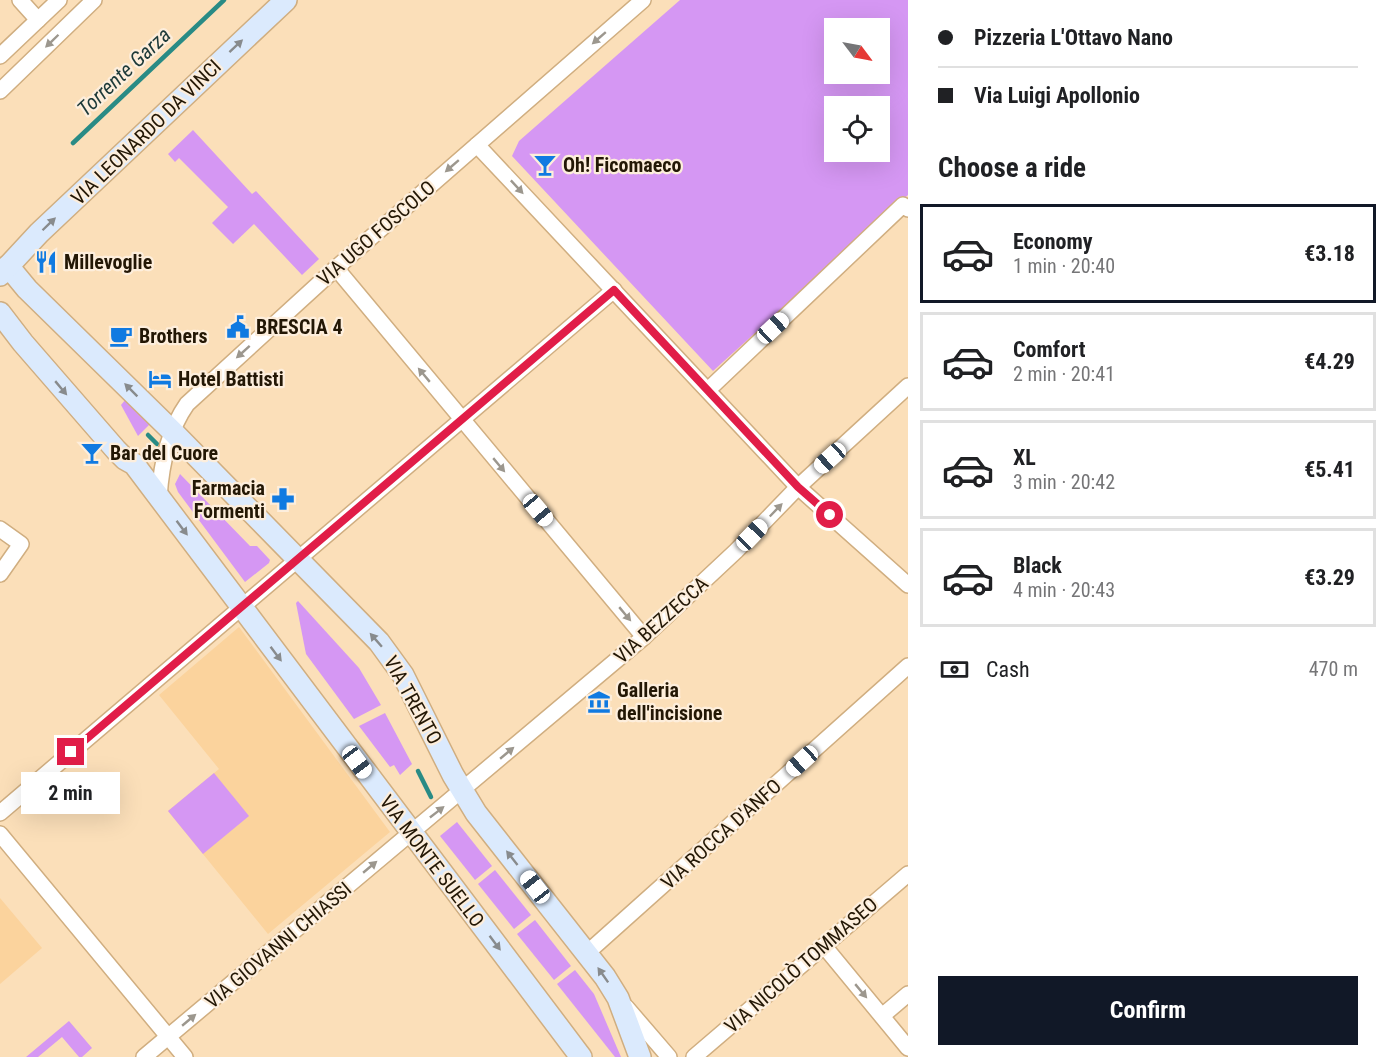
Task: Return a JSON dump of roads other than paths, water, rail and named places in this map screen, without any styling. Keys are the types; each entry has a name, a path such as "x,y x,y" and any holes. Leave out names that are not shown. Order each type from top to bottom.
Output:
{"main road":[{"name":"VIA LEONARDO DA VINCI","path":"3,266 286,0"},
{"name":"VIA TRENTO","path":"3,266 172,432 392,658 403,675 462,791 476,813 587,953 618,998 640,1057"},
{"name":"VIA MONTE SUELLO","path":"0,313 116,450 134,464 581,1057"}],"street":[{"path":"20,0 38,20"},
{"path":"0,56 59,0"},
{"path":"0,92 94,0"},
{"name":"VIA UGO FOSCOLO","path":"159,498 162,468 172,432 187,404 336,268 643,0"},
{"path":"477,145 798,487 908,585"},
{"path":"708,390 906,207"},
{"path":"336,268 644,637"},
{"path":"0,813 614,290"},
{"name":"VIA BEZZECCA","path":"411,833 644,637 736,551 798,487 908,386"},
{"path":"0,529 21,544 0,574"},
{"name":"VIA ROCCA D'ANFO","path":"587,953 908,666"},
{"name":"VIA GIOVANNI CHIASSI","path":"144,1057 411,833"},
{"path":"0,834 185,1057"},
{"name":"VIA NICOLÒ TOMMASEO","path":"694,1057 908,874"},
{"path":"824,946 908,1048"},
{"path":"882,1016 908,994"},
{"name":"VIA TRENTO","path":"618,998 669,1057"}],"waterway":[{"name":"Torrente Garza","path":"73,143 224,0"},
{"name":"Torrente Garza","path":"148,435 157,444"},
{"name":"Torrente Garza","path":"418,771 431,797"}],"place":[{"name":"Oh! Ficomaeco","path":"545,165"},
{"name":"Millevoglie","path":"46,262"},
{"name":"BRESCIA 4","path":"238,327"},
{"name":"Brothers","path":"121,336"},
{"name":"Hotel Battisti","path":"160,379"},
{"name":"Bar del Cuore","path":"92,453"},
{"name":"Farmacia Formenti","path":"283,499"},
{"name":"Galleria dell'incisione","path":"599,702"}]}
